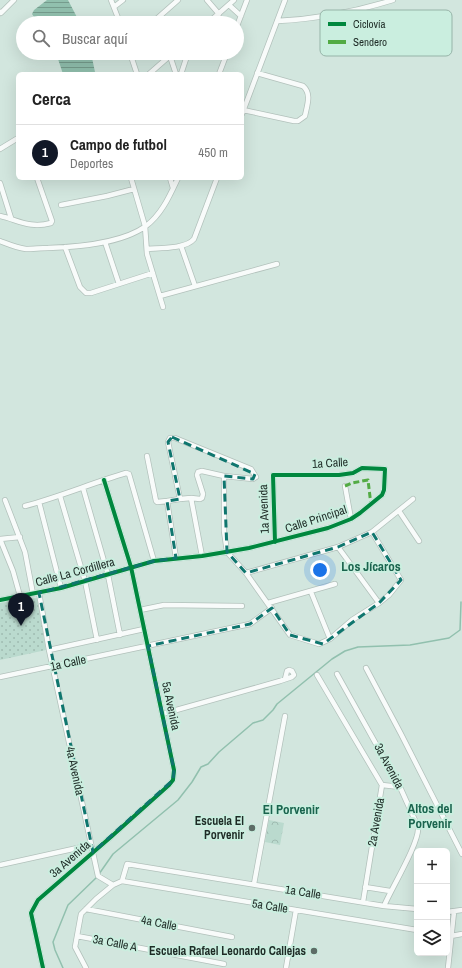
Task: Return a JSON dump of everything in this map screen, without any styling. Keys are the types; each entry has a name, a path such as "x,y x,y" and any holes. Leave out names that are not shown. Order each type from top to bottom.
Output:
{"street":[{"path":"0,12 1,13 14,0"},
{"path":"111,0 117,16"},
{"path":"114,8 123,0"},
{"path":"160,16 178,0"},
{"path":"207,0 219,14"},
{"path":"217,16 234,0"},
{"path":"229,5 241,16 247,0"},
{"path":"244,109 285,0"},
{"path":"357,10 393,0"},
{"path":"278,21 307,20 320,18"},
{"path":"132,60 136,72"},
{"path":"151,72 164,60"},
{"path":"172,60 176,72"},
{"path":"182,72 186,60"},
{"path":"220,72 224,60"},
{"path":"244,112 294,121 298,121 304,116 308,97 306,89 303,86 257,73"},
{"path":"0,149 16,139"},
{"path":"0,216 11,218 22,223 38,225 50,223 52,221 38,180"},
{"path":"132,180 145,226 147,249 163,307"},
{"path":"171,180 173,188"},
{"path":"0,241 26,249 65,247 105,242 118,238 145,226 155,218 168,199 177,180"},
{"path":"147,249 181,246 191,243 194,239 216,180"},
{"path":"0,182 11,218"},
{"path":"61,206 134,189"},
{"path":"105,242 119,284"},
{"path":"181,246 195,286"},
{"path":"65,247 80,287 86,293 91,293 153,272"},
{"path":"160,296 277,264"},
{"path":"147,456 157,502 202,498 203,494 197,475 198,472 202,471 224,476 253,479 256,477 251,469 175,438 170,438 168,442 180,499"},
{"name":"1a Calle","path":"273,475 350,474 362,468 383,468 386,470"},
{"name":"Calle Principal","path":"249,548 324,529 360,514 382,495 386,470"},
{"path":"25,506 60,496 126,473 129,474 154,561"},
{"name":"1a Avenida","path":"273,475 275,542"},
{"path":"224,476 224,531 227,552 246,573 290,635 316,644 322,644 352,620 389,595 401,580 372,532"},
{"name":"5a Avenida","path":"104,480 131,567 148,646 174,770 173,780 169,785"},
{"path":"345,486 351,519"},
{"path":"83,488 108,575 120,635"},
{"path":"60,496 85,581 97,640"},
{"path":"191,498 202,556"},
{"path":"246,573 338,547 372,532 413,499"},
{"path":"5,500 25,552 34,594"},
{"path":"166,501 176,558"},
{"path":"39,502 61,588"},
{"path":"399,511 419,541"},
{"path":"20,537 0,539 13,571 20,596"},
{"path":"338,547 379,603"},
{"name":"Calle La Cordillera","path":"0,600 61,588 154,561 202,556 249,548"},
{"path":"268,603 335,584"},
{"path":"311,592 330,639"},
{"name":"4a Avenida","path":"39,593 52,666 98,876 112,885"},
{"path":"140,610 164,605 242,606"},
{"name":"1a Calle","path":"0,677 250,624 272,608"},
{"path":"49,650 144,629"},
{"name":"3a Avenida","path":"366,668 462,854"},
{"name":"3a Avenida","path":"337,674 400,786 419,831 384,906"},
{"name":"2a Avenida","path":"317,675 382,785 363,902"},
{"path":"162,714 285,679"},
{"path":"254,884 285,716"},
{"name":"3a Avenida","path":"43,968 31,913 33,906 169,785"},
{"path":"382,785 400,786"},
{"path":"0,865 91,845"},
{"name":"1a Calle","path":"122,882 127,864 384,906 414,909"},
{"path":"86,968 75,947 81,914 112,885 122,882"},
{"name":"5a Calle","path":"122,882 414,930"},
{"path":"365,888 390,891"},
{"name":"4a Calle","path":"86,909 232,937"},
{"path":"286,968 296,910"},
{"path":"450,912 462,910"},
{"path":"450,931 454,912"},
{"path":"450,936 462,934"},
{"name":"3a Calle A","path":"77,936 224,964"},
{"path":"448,956 448,968"}],"highlighted area":[{"path":"172,437 255,474 253,479 224,476 227,552 246,573 338,547 372,532 401,580 379,603 323,644 290,635 272,608 250,624 148,646 174,770 173,780 93,852 39,593 154,561 176,558 167,501 180,499 168,442"}],"green space":[{"path":"37,598 46,650 0,660 0,603"},
{"path":"269,820 284,823 280,845 265,842"}],"shaded area":[{"path":"47,0 68,0 76,16 33,16 32,14 34,10"},
{"path":"58,60 92,60 95,72 62,72"}],"waterway":[{"path":"99,874 113,854 178,800 201,767 208,764 219,752 253,723 263,720 277,704 332,659 345,651 358,647 410,645 449,638 460,630 461,602"},
{"path":"63,968 53,942 68,905 97,877"}],"marked path":[{"path":"345,486 368,480 371,505"}],"cycle path":[{"path":"0,600 61,588 154,561 202,556 249,548 328,528 351,519 382,495 384,490 385,469 362,468 353,473 339,475 273,475 275,542"},
{"path":"43,968 31,913 38,900 112,836 173,780 174,770 131,567 104,480"}],"place":[{"name":"Campo de futbol","path":"21,626"},
{"name":"Escuela El Porvenir","path":"252,828"},
{"name":"Escuela Rafael Leonardo Callejas","path":"314,951"}],"district":[{"name":"Los Jícaros","path":"371,566"},
{"name":"El Porvenir","path":"291,809"},
{"name":"Altos del Porvenir","path":"430,816"}]}
